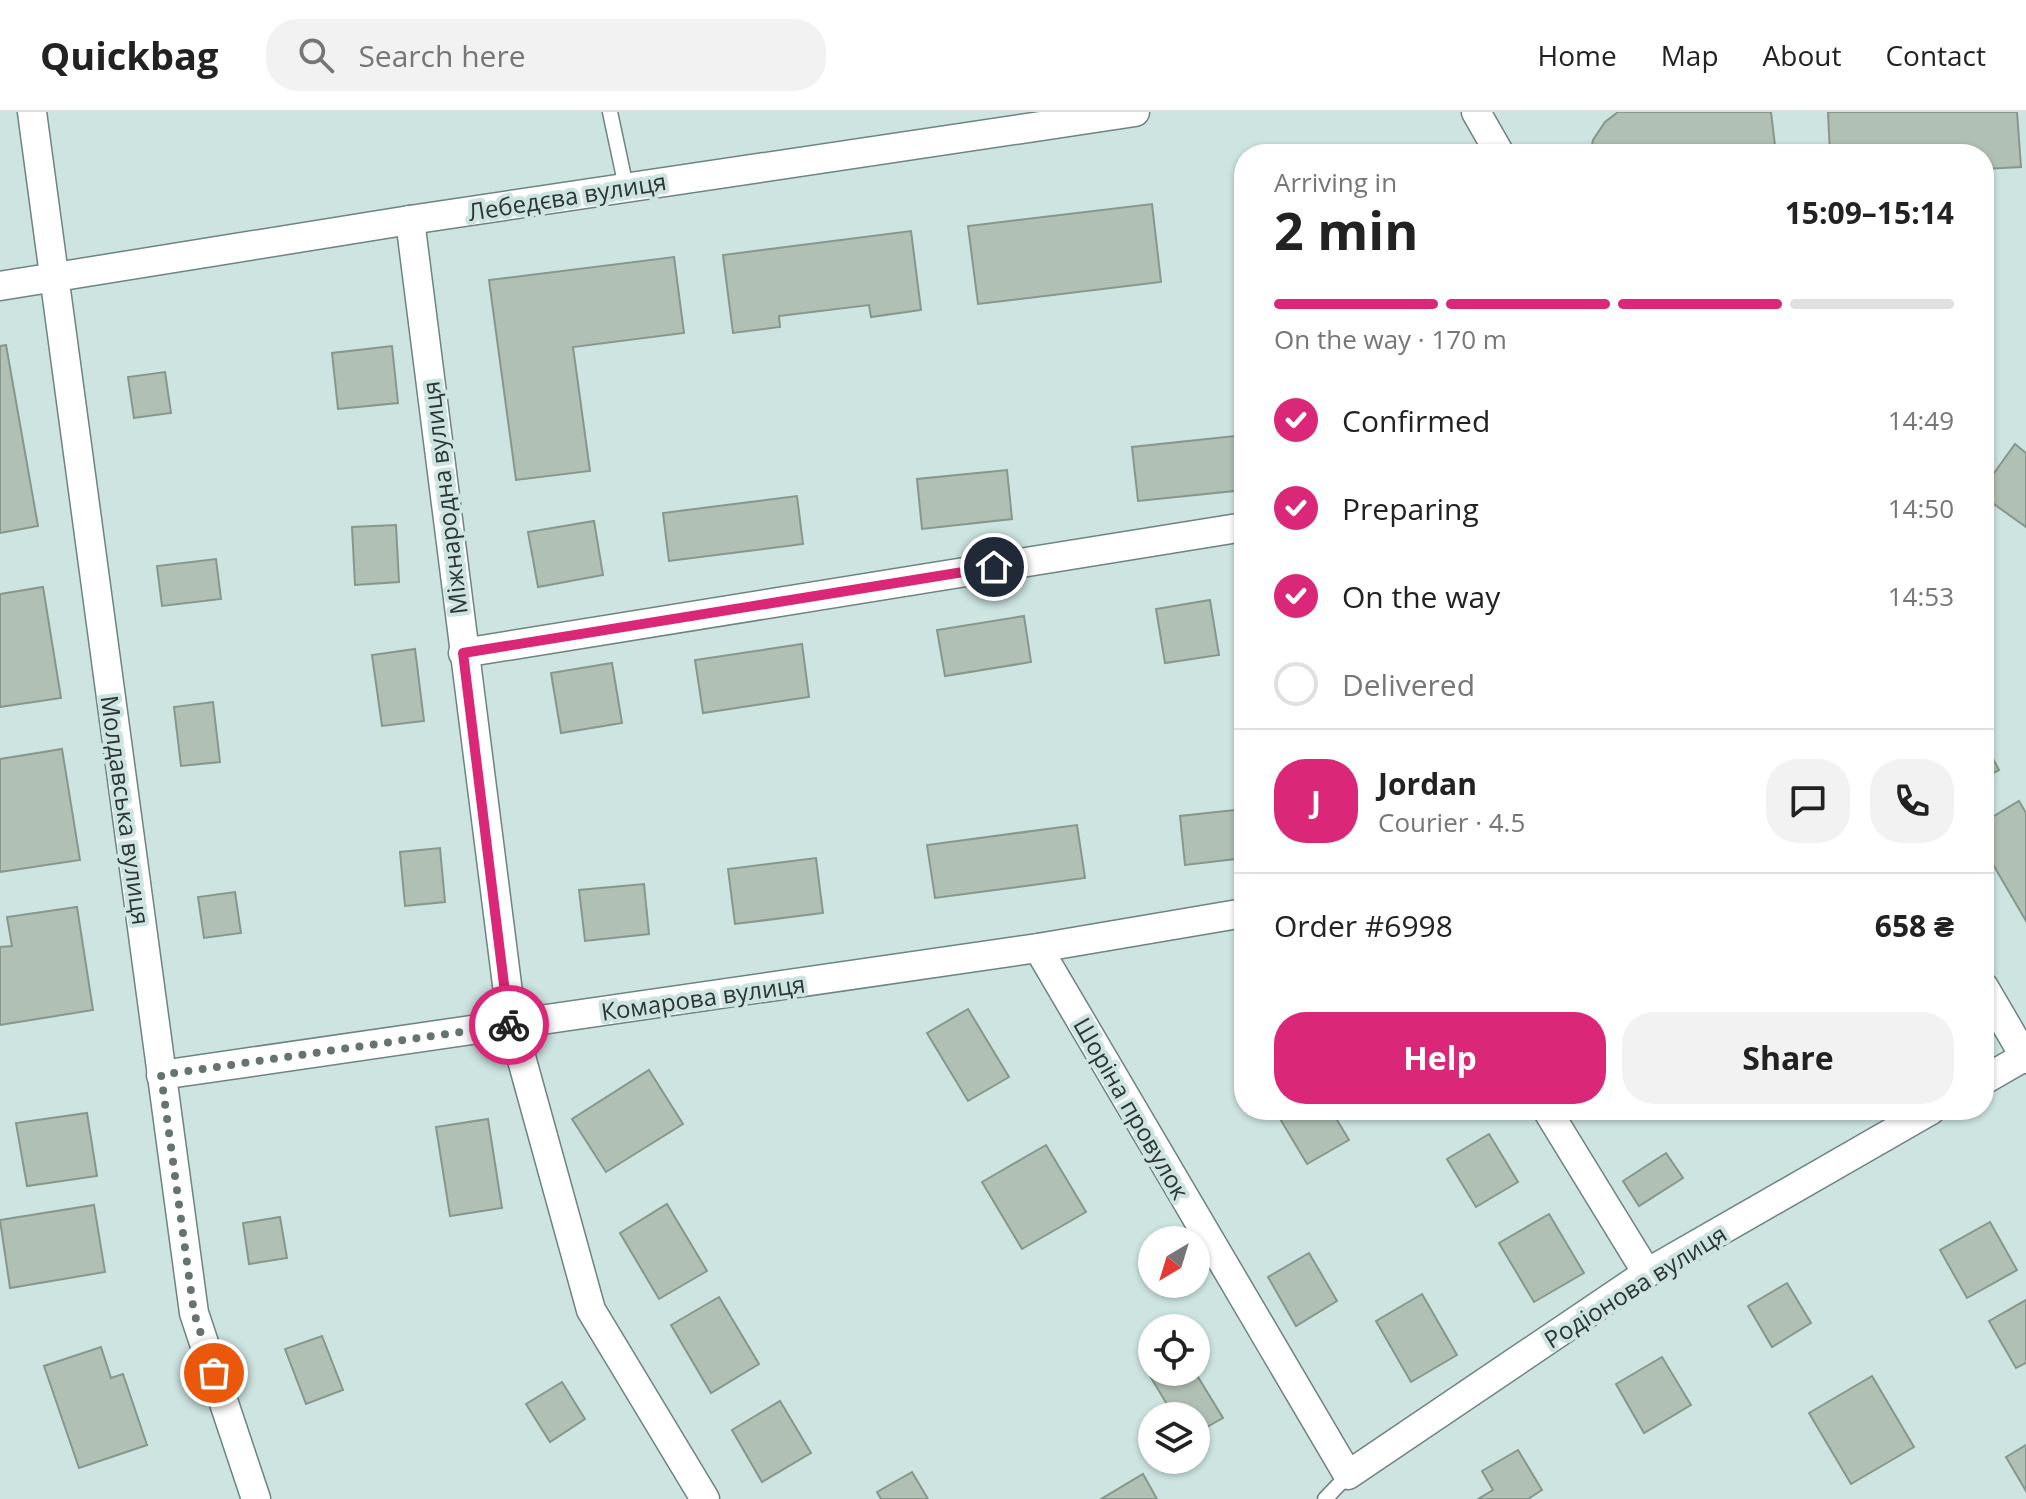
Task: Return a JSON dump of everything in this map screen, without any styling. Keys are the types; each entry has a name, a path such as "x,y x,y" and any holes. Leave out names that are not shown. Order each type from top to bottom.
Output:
{"street":[{"name":"Молдавська вулиця","path":"32,112 194,1313 256,1499"},
{"name":"Лебедєва вулиця","path":"0,286 410,220 1135,112"},
{"path":"1476,112 1494,144"},
{"name":"Міжнародна вулиця","path":"410,220 512,1024 591,1310 705,1499"},
{"path":"463,653 1234,529"},
{"name":"Комарова вулиця","path":"161,1075 1038,948 1234,915"},
{"name":"Шоріна провулок","path":"1038,948 1348,1475"},
{"path":"1994,1004 2026,1057 1994,1075"},
{"path":"1553,1120 1647,1273"},
{"name":"Родіонова вулиця","path":"1348,1475 1647,1273 1914,1120"}],"lane":[{"path":"610,112 626,187"},
{"path":"1325,1499 1348,1475"}],"building":[{"path":"1618,112 1771,112 1775,144 1592,144 1605,122"},
{"path":"1828,112 2017,112 2021,167 1994,168 1994,144 1830,144"},
{"path":"1152,204 1161,282 978,304 968,226"},
{"path":"911,231 921,310 871,317 869,305 779,316 780,327 733,333 723,255"},
{"path":"674,257 684,333 573,347 590,471 516,480 489,280"},
{"path":"6,345 38,526 0,533 0,346"},
{"path":"392,346 398,403 338,409 332,353"},
{"path":"165,372 171,413 134,418 128,377"},
{"path":"1234,436 1234,491 1138,501 1132,447"},
{"path":"2015,444 2026,453 2026,527 1994,504 1994,473"},
{"path":"1007,470 1012,519 922,529 917,479"},
{"path":"797,496 803,544 669,561 663,513"},
{"path":"594,521 603,575 538,587 528,532"},
{"path":"396,525 399,582 355,585 352,527"},
{"path":"216,559 221,599 162,606 157,566"},
{"path":"43,587 61,698 0,707 0,594"},
{"path":"1210,600 1219,655 1165,663 1156,609"},
{"path":"1024,616 1031,662 945,676 937,630"},
{"path":"802,644 809,697 703,713 695,660"},
{"path":"415,649 424,721 382,726 372,655"},
{"path":"612,663 622,723 561,733 551,673"},
{"path":"213,702 220,762 181,766 174,707"},
{"path":"62,749 80,860 0,872 0,759"},
{"path":"2019,801 2026,813 2026,921 1994,866 1994,816"},
{"path":"1234,810 1234,859 1185,865 1180,816"},
{"path":"1077,825 1085,878 935,898 927,845"},
{"path":"440,848 445,902 405,906 400,852"},
{"path":"816,858 823,913 735,924 728,869"},
{"path":"644,884 649,934 585,941 579,890"},
{"path":"235,892 241,933 204,938 198,897"},
{"path":"77,907 93,1010 0,1025 0,947 12,946 7,917"},
{"path":"968,1009 1009,1077 968,1101 927,1033"},
{"path":"649,1070 683,1124 606,1172 572,1119"},
{"path":"87,1113 97,1176 27,1186 16,1123"},
{"path":"488,1119 502,1208 450,1216 436,1127"},
{"path":"1281,1120 1337,1120 1349,1140 1307,1164"},
{"path":"1489,1134 1518,1182 1476,1207 1447,1159"},
{"path":"1046,1145 1086,1212 1022,1249 982,1182"},
{"path":"1666,1153 1683,1178 1639,1206 1623,1181"},
{"path":"667,1204 707,1271 659,1299 620,1233"},
{"path":"94,1205 105,1272 10,1288 0,1220"},
{"path":"1549,1214 1584,1273 1534,1302 1499,1243"},
{"path":"280,1217 287,1258 249,1264 243,1223"},
{"path":"1990,1222 2017,1270 1967,1298 1940,1250"},
{"path":"1309,1253 1337,1301 1296,1326 1268,1277"},
{"path":"1787,1283 1811,1323 1772,1347 1748,1306"},
{"path":"1422,1294 1457,1355 1411,1382 1376,1321"},
{"path":"719,1297 759,1364 711,1393 671,1325"},
{"path":"2026,1300 2026,1363 2016,1368 1989,1321"},
{"path":"322,1336 343,1390 306,1404 285,1349"},
{"path":"101,1347 111,1378 123,1374 147,1445 79,1468 44,1366"},
{"path":"1662,1357 1691,1405 1644,1433 1616,1384"},
{"path":"1872,1376 1914,1447 1851,1484 1809,1413"},
{"path":"562,1382 585,1419 550,1442 526,1404"},
{"path":"1156,1386 1204,1386 1223,1418 1210,1425 1210,1402 1166,1402"},
{"path":"780,1401 811,1453 762,1482 732,1430"},
{"path":"2026,1445 2026,1491 2006,1457"},
{"path":"1518,1450 1542,1490 1528,1499 1478,1499 1493,1490 1482,1471"},
{"path":"912,1472 928,1499 881,1499 877,1492"},
{"path":"1143,1474 1157,1499 1101,1499"}],"way so far":[{"path":"214,1373 194,1313 161,1075 509,1025"}],"route":[{"path":"509,1025 512,1024 463,653 994,567"}]}
